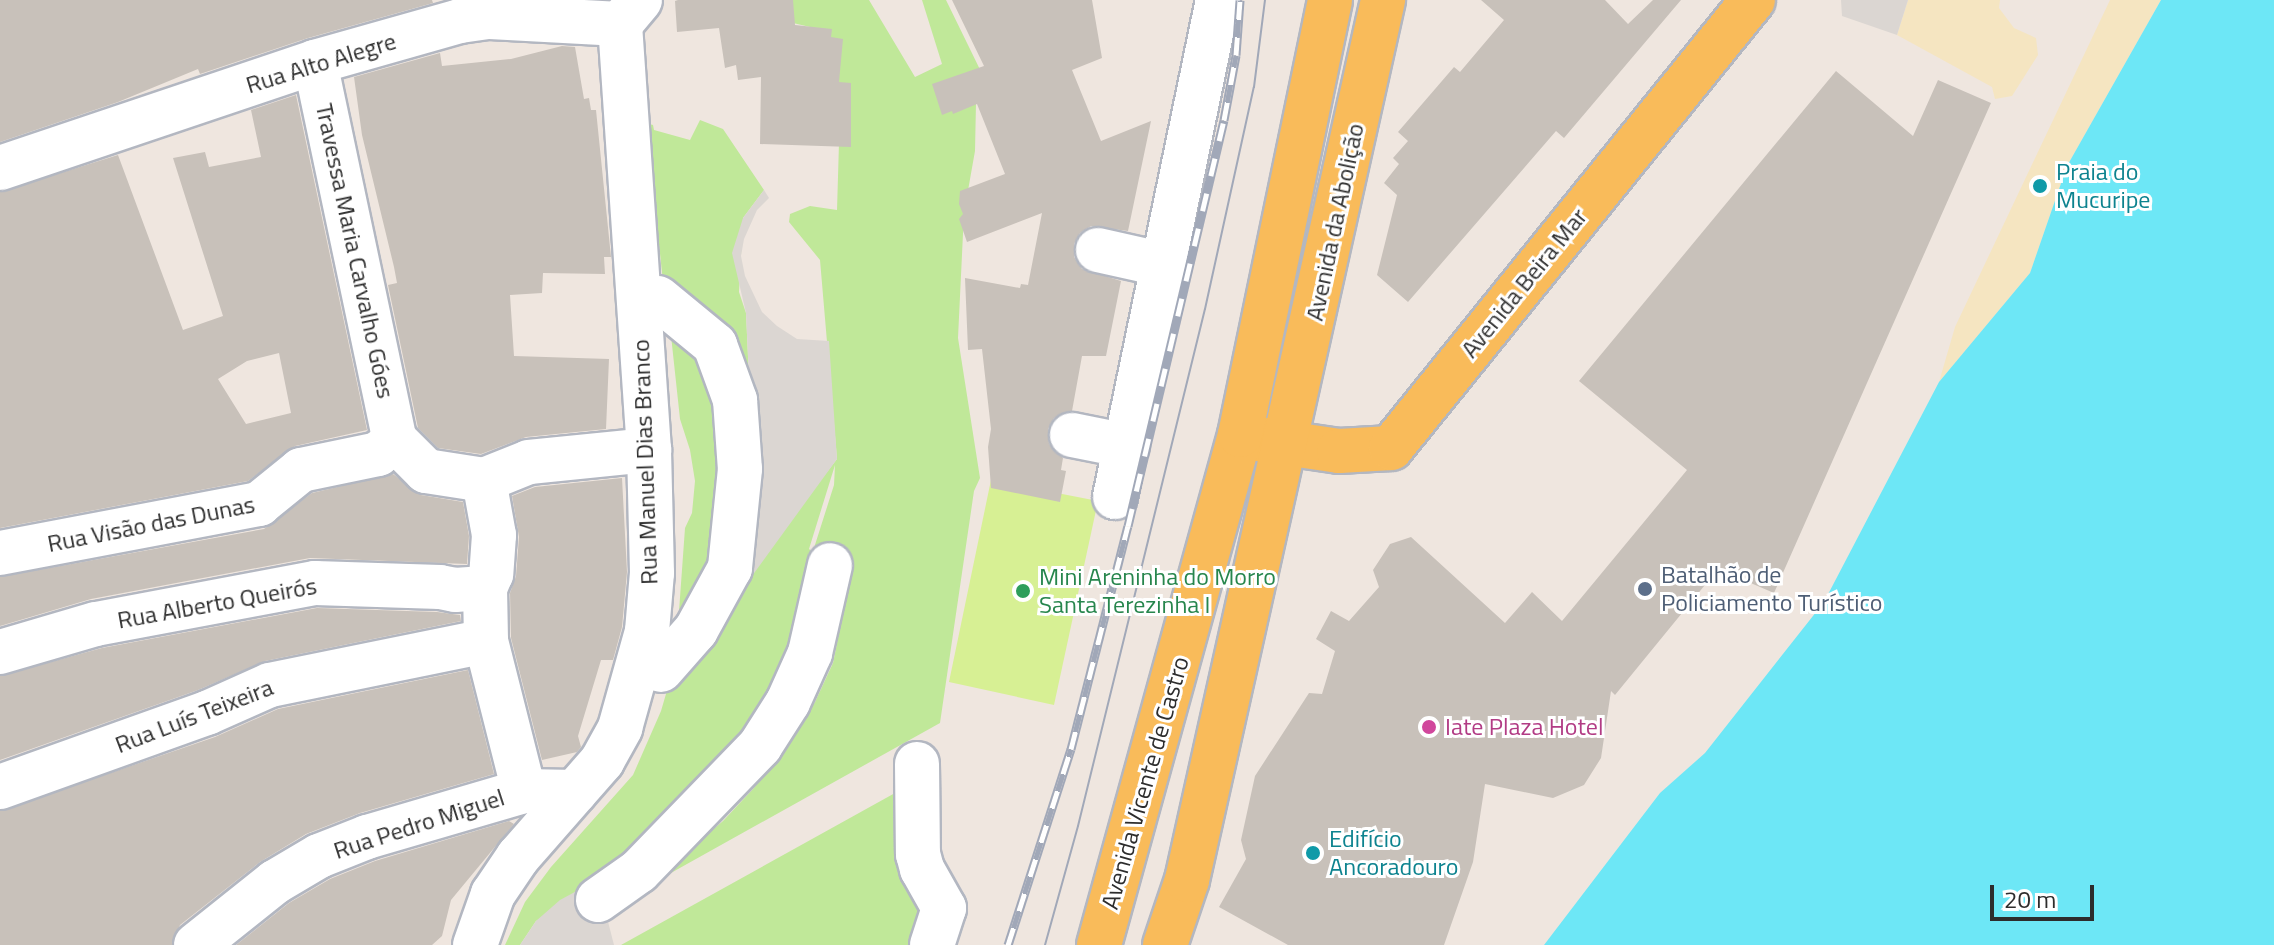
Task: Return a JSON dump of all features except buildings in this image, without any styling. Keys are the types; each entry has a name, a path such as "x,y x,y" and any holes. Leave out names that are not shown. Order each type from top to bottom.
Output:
{"main road":[{"path":"1240,435 1330,0"},
{"name":"Avenida da Abolição","path":"1285,444 1383,0"},
{"name":"Avenida Beira Mar","path":"1240,435 1339,451 1391,448 1753,0"},
{"name":"Avenida Vicente de Castro","path":"1099,945 1125,863 1240,435"},
{"path":"1165,945 1187,880 1285,444"},
{"path":"1125,863 1187,880"}],"street":[{"path":"1115,497 1218,0"},
{"name":"Rua Alto Alegre","path":"0,168 315,62 476,18 630,12"},
{"name":"Rua Manuel Dias Branco","path":"475,945 493,894 518,857 602,761 620,728 644,647 652,573 630,12"},
{"name":"Travessa Maria Carvalho Góes","path":"315,62 395,440"},
{"path":"495,945 507,914 540,863 619,775 645,723 661,670 673,589 677,451 639,127"},
{"path":"1098,250 1165,265"},
{"path":"658,298 715,345 735,400 740,469 730,568 696,630 661,670"},
{"path":"1072,435 1131,428"},
{"path":"395,440 426,471 484,480 502,476 529,462 649,450"},
{"name":"Rua Visão das Dunas","path":"0,553 259,504 301,470 378,454 395,440"},
{"path":"484,480 494,535 491,574 485,588 486,641 524,791"},
{"path":"598,900 650,860 760,746 788,702 810,653 830,565"},
{"name":"Rua Alberto Queirós","path":"0,652 96,624 315,583 455,590 485,588"},
{"name":"Rua Luís Teixeira","path":"0,787 207,713 270,685 486,641"},
{"path":"917,764 918,854 922,869 944,908 932,945"},
{"name":"Rua Pedro Miguel","path":"196,945 275,882 319,856 367,837 524,791 575,792"}],"green space":[{"path":"792,0 869,0 915,77 942,64 922,0 946,0 989,88 976,103 975,151 964,213 958,338 980,478 974,491 940,723 644,888 723,821 753,789 784,751 815,702 833,663 844,608 846,564 776,697 638,854 536,921 520,945 505,945 525,902 551,867 633,775 661,711 673,670 837,459 820,260 789,222 790,214 810,206 837,210 840,109 823,30 793,23","holes":["835,465 834,485 814,548 818,557 809,549"]},
{"path":"700,120 723,129 764,190 743,218 739,292 746,313 753,466 664,291 646,123 653,125 654,130 690,140"},
{"path":"669,317 716,382 724,547 677,639 685,528 692,513 695,481 690,450 680,419"},
{"name":"Mini Areninha do Morro Santa Terezinha I","path":"991,480 1098,501 1054,705 949,682"},
{"path":"895,793 898,863 919,907 910,945 621,945"}],"sand":[{"path":"1908,0 2000,0 1999,8 2014,28 2036,38 2038,55 2012,96 1995,99 1992,87 1897,35"},
{"name":"Praia do Mucuripe","path":"2110,0 2161,0 2067,166 2030,273 1939,382 1955,327"}],"shaded area":[{"path":"1841,0 1908,0 1897,35 1842,16"},
{"path":"764,190 769,198 757,210 744,239 741,256 745,276 762,312 777,326 797,339 829,341 837,459 752,576 702,635 753,466 746,313 732,253 743,218"},
{"path":"584,887 604,906 614,945 520,945 536,921 560,900"}],"water":[{"path":"2161,0 2274,0 2274,945 1544,945 1660,793 1705,753 1824,602 1939,382 2030,273 2067,166"}],"tram line":[{"path":"1045,945 1078,826 1205,309 1254,87 1265,0"}],"railway":[{"path":"1008,945 1071,749 1128,526 1224,120 1236,55 1240,0"}],"place":[{"name":"Praia do Mucuripe","path":"2040,186"},
{"name":"Batalhão de Policiamento Turístico","path":"1645,589"},
{"name":"Mini Areninha do Morro Santa Terezinha I","path":"1023,591"},
{"name":"Iate Plaza Hotel","path":"1429,727"},
{"name":"Edifício Ancoradouro","path":"1313,853"}]}
